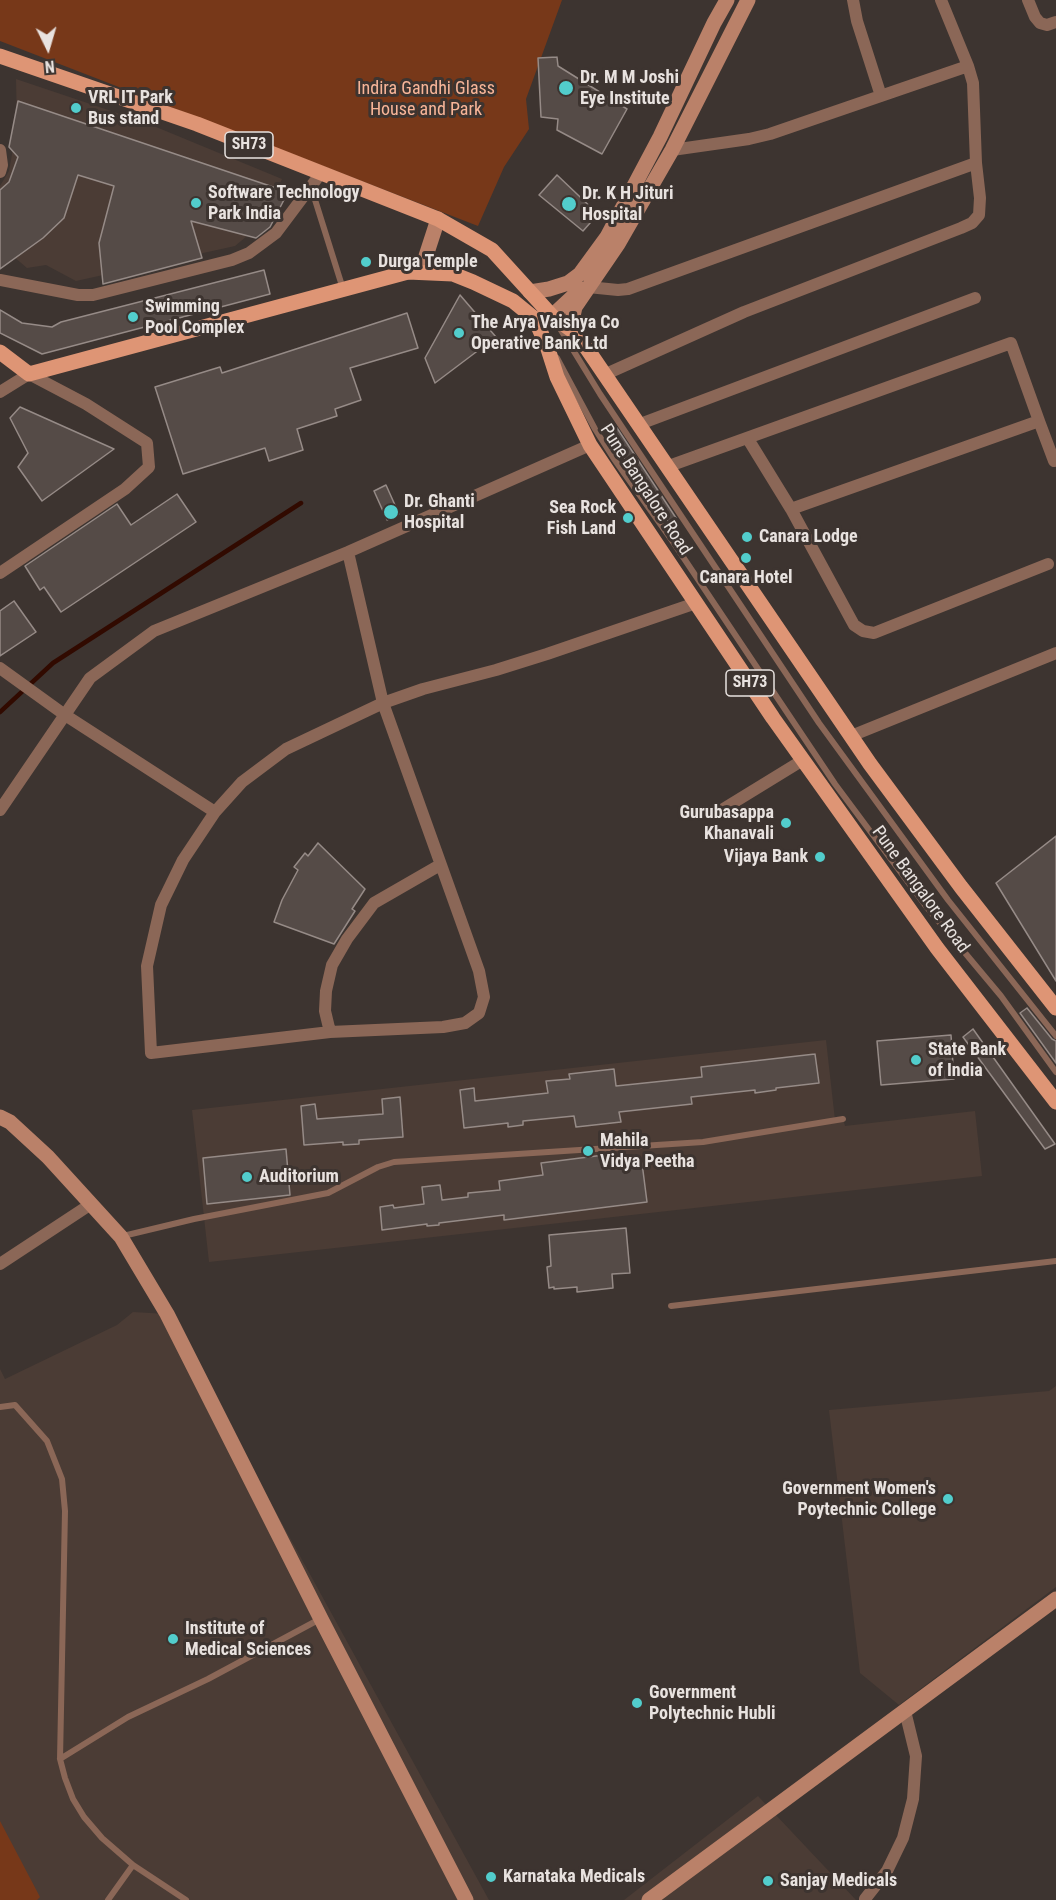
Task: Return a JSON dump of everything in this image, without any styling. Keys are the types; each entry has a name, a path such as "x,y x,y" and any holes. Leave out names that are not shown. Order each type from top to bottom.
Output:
{"main road":[{"name":"SH73","path":"0,56 197,124 438,219"},
{"name":"Pune Bangalore Road","path":"438,219 492,250 552,316 578,334 851,736 954,878 1056,1008"},
{"name":"Pune Bangalore Road","path":"29,374 408,272 443,272 473,282 513,301 535,319 557,377 590,445 696,603 803,760 937,948 1056,1102"},
{"path":"0,352 29,374"}],"street":[{"path":"578,334 573,324 573,316 588,287 593,268 727,0"},
{"path":"535,319 552,316 593,268 618,244 672,150 748,0"},
{"path":"853,0 857,21 881,96"},
{"path":"606,374 744,312 972,223 979,215 980,206 976,163 975,99 968,66 941,0"},
{"path":"1028,0 1040,23 1047,25 1056,22"},
{"path":"672,150 749,140 968,66"},
{"path":"0,150 2,165 0,172"},
{"path":"588,287 628,289 976,163"},
{"path":"0,280 78,295 93,295 232,260 249,253 276,233 321,173"},
{"path":"408,272 424,262 438,219"},
{"path":"530,292 560,287 593,268"},
{"path":"640,424 975,298"},
{"path":"669,466 1011,343 1054,460 1056,460"},
{"path":"0,392 29,374 86,404 147,443 149,467 125,489 0,573"},
{"path":"791,509 1039,421"},
{"path":"748,439 791,509 854,625 863,632 874,633 1048,564"},
{"path":"0,810 90,678 154,631 348,552 590,445"},
{"path":"348,552 383,703 479,971 484,997 479,1013 465,1023 443,1027 330,1032 151,1053 147,966 161,905 183,860 215,812 242,783 286,748 383,703 423,689 506,667 696,603"},
{"path":"851,736 1056,653"},
{"path":"0,668 65,715 215,812"},
{"path":"715,814 803,760"},
{"path":"330,1032 325,1011 326,991 333,965 347,939 374,903 440,865"},
{"path":"0,1117 10,1122 48,1157 121,1237 167,1314 466,1900"},
{"path":"0,1264 91,1204"},
{"path":"649,1900 1056,1599"},
{"path":"865,1899 887,1871 903,1838 913,1799 916,1756 905,1711"}],"lane":[{"path":"311,187 343,289"},
{"path":"552,316 600,394 819,723 948,900 1056,1036"},
{"path":"535,319 595,429 614,459 673,542 835,784 925,905 994,988 1056,1072"},
{"path":"121,1237 194,1219 317,1196 341,1187 378,1167 394,1162 703,1142 843,1119"},
{"path":"671,1306 1056,1261"},
{"path":"0,1407 15,1406 47,1441 62,1479 65,1511 60,1759 73,1799 84,1817 102,1838 133,1865 186,1900"},
{"path":"60,1759 128,1717 208,1679 321,1619"},
{"path":"108,1900 133,1865"}],"shaded area":[{"name":"Software Technology Park India","path":"16,79 144,122 282,179 265,221 235,246 76,281 46,265 27,268 0,245 0,186 9,171 17,126"},
{"name":"Mahila Vidya Peetha","path":"826,1040 835,1120 843,1119 845,1126 975,1111 982,1176 209,1262 192,1110"},
{"name":"Institute of Medical Sciences","path":"133,1312 167,1314 489,1900 0,1900 0,1369 5,1379 117,1325"},
{"name":"Government Women's Poytechnic College","path":"1056,1386 1056,1587 899,1705 860,1673 829,1410 1049,1391"},
{"path":"758,1796 856,1900 624,1900"}],"green space":[{"name":"Indira Gandhi Glass House and Park","path":"0,0 562,0 526,99 529,129 504,167 478,226 0,41"},
{"path":"0,1821 40,1897 37,1900 0,1900"}],"building":[{"name":"Dr. M M Joshi Eye Institute","path":"557,57 558,66 627,109 602,154 557,130 558,119 541,117 538,58"},
{"name":"Software Technology Park India","path":"18,101 288,192 270,227 256,238 191,221 202,258 103,284 99,243 114,186 78,175 64,218 43,238 0,269 0,190 9,182 18,157 9,147"},
{"name":"Dr. K H Jituri Hospital","path":"557,175 598,214 583,231 539,195"},
{"name":"Swimming Pool Complex","path":"264,270 270,294 42,354 0,333 0,310 22,323 52,327 61,322"},
{"path":"460,295 496,337 435,383 425,358"},
{"path":"407,313 418,348 350,368 361,400 335,409 337,416 297,429 303,450 269,461 265,448 183,474 155,387 220,367 222,373"},
{"path":"20,407 114,449 42,501 18,467 28,453 10,418"},
{"path":"617,428 676,518 669,523 608,434"},
{"path":"386,485 399,514 387,520 374,491"},
{"path":"177,494 196,522 61,612 44,587 40,590 25,566 117,504 131,525"},
{"path":"14,601 36,632 0,656 0,611"},
{"path":"1056,836 1056,981 996,883"},
{"path":"318,843 365,889 352,909 355,911 334,944 274,922 282,900 298,870 294,867 305,853 308,856"},
{"path":"1027,1008 1056,1041 1056,1063 1020,1013"},
{"path":"973,1029 1055,1144 1045,1149 963,1037"},
{"name":"State Bank of India","path":"951,1035 954,1079 881,1085 877,1041"},
{"path":"815,1054 819,1083 755,1093 755,1090 691,1097 692,1104 619,1112 621,1122 576,1127 574,1116 523,1121 523,1125 508,1127 508,1123 464,1128 460,1090 474,1088 475,1101 548,1093 546,1081 570,1079 569,1074 614,1069 616,1086 702,1077 701,1067"},
{"path":"400,1097 403,1137 359,1140 359,1144 343,1145 343,1142 304,1145 301,1106 315,1104 317,1119 383,1114 382,1099"},
{"name":"Auditorium","path":"286,1149 290,1195 207,1204 203,1158"},
{"path":"604,1155 606,1167 642,1163 647,1202 504,1220 504,1215 439,1223 439,1225 427,1226 427,1224 382,1230 380,1207 393,1205 394,1208 424,1204 422,1187 440,1185 442,1200 468,1197 468,1193 500,1190 499,1181 543,1175 541,1163"},
{"path":"626,1228 630,1273 612,1274 613,1288 577,1292 577,1287 549,1288 547,1267 551,1266 549,1235"}],"waterway":[{"path":"0,712 53,663 301,503"}],"place":[{"name":"Dr. M M Joshi Eye Institute","path":"566,88"},
{"name":"VRL IT Park Bus stand","path":"76,108"},
{"name":"Software Technology Park India","path":"196,203"},
{"name":"Dr. K H Jituri Hospital","path":"569,204"},
{"name":"Durga Temple","path":"366,262"},
{"name":"Swimming Pool Complex","path":"133,317"},
{"name":"The Arya Vaishya Co Operative Bank Ltd","path":"459,333"},
{"name":"Dr. Ghanti Hospital","path":"391,512"},
{"name":"Sea Rock Fish Land","path":"628,518"},
{"name":"Canara Lodge","path":"747,537"},
{"name":"Canara Hotel","path":"746,558"},
{"name":"Gurubasappa Khanavali","path":"786,823"},
{"name":"Vijaya Bank","path":"820,857"},
{"name":"State Bank of India","path":"916,1060"},
{"name":"Mahila Vidya Peetha","path":"588,1151"},
{"name":"Auditorium","path":"247,1177"},
{"name":"Government Women's Poytechnic College","path":"948,1499"},
{"name":"Institute of Medical Sciences","path":"173,1639"},
{"name":"Government Polytechnic Hubli","path":"637,1703"},
{"name":"Karnataka Medicals","path":"491,1877"},
{"name":"Sanjay Medicals","path":"768,1881"}]}
